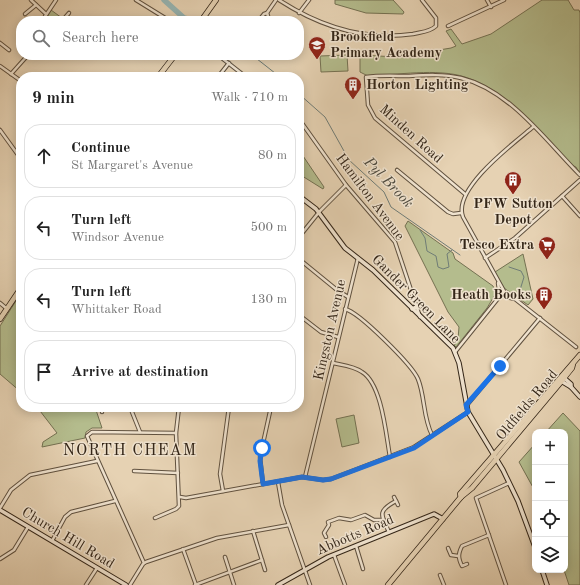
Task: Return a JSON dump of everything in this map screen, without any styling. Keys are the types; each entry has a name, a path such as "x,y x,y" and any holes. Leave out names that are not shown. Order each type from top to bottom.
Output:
{"highway":[{"path":"204,16 214,1"},
{"path":"162,72 171,60"},
{"path":"0,319 16,295"},
{"name":"Oldfields Road","path":"388,585 461,497 472,488 494,456 580,355"}],"street":[{"path":"31,0 46,14 56,0"},
{"path":"136,0 162,16"},
{"path":"268,16 267,13 277,0 299,13 343,30 380,35 404,35 431,30 436,26 437,21 435,15 422,0"},
{"path":"299,13 309,0"},
{"path":"487,0 491,7"},
{"path":"448,26 504,0"},
{"path":"25,14 36,5"},
{"path":"0,43 9,50"},
{"path":"11,74 24,60"},
{"path":"225,60 240,72"},
{"path":"222,72 229,63"},
{"path":"0,66 16,78"},
{"name":"Minden Road","path":"465,194 375,118 368,106 366,77 432,75 467,80 496,93 511,104 533,127"},
{"name":"Hamilton Avenue","path":"304,126 346,185 395,242 418,306 420,317"},
{"path":"501,296 498,283 461,213 461,205 465,194 490,164 533,127 580,175"},
{"path":"0,130 16,151"},
{"path":"398,170 448,212 453,214 461,213"},
{"path":"485,258 515,238 580,180"},
{"path":"304,231 346,185"},
{"path":"562,196 580,216"},
{"name":"Gander Green Lane","path":"304,200 319,213 345,248 373,270 448,343 454,352 458,363 468,412 509,483 532,538"},
{"name":"Kingston Avenue","path":"306,477 338,337 358,258"},
{"path":"304,263 348,297"},
{"path":"501,296 515,299 576,347"},
{"path":"454,352 501,296"},
{"path":"0,303 6,308"},
{"path":"412,309 418,306"},
{"path":"346,309 360,316 412,368 418,380 432,435"},
{"path":"466,405 540,318"},
{"path":"304,319 323,334 338,337"},
{"path":"332,363 358,370 371,380 378,396 390,457"},
{"path":"561,379 580,397"},
{"path":"132,412 140,432"},
{"path":"155,518 177,508 180,497 176,433 178,412"},
{"path":"223,491 220,474 228,412"},
{"path":"263,484 260,456 270,412"},
{"path":"180,497 186,498 306,477 326,480 414,448 468,412"},
{"path":"144,563 87,439 89,434 92,432 176,433"},
{"path":"0,509 11,490 30,475 97,461"},
{"path":"134,471 178,473"},
{"path":"278,482 282,504 310,585"},
{"path":"506,585 476,498 509,483"},
{"path":"394,497 398,505"},
{"path":"52,541 64,520 71,512 116,501"},
{"path":"389,532 384,520 383,510 396,501"},
{"name":"Church Hill Road","path":"0,509 126,585"},
{"name":"Abbotts Road","path":"278,585 334,555 434,514 443,519"},
{"path":"326,537 324,533 329,525 328,522 339,518 351,520 365,515 374,520 384,520"},
{"path":"130,585 144,563 217,538 289,525"},
{"path":"0,559 14,550 28,527"},
{"path":"253,531 265,570"},
{"path":"458,556 464,545 488,535"},
{"path":"356,546 363,569"},
{"path":"448,548 451,555 458,556"},
{"path":"183,549 196,585 262,560"},
{"path":"334,555 345,585"},
{"path":"458,556 462,566 467,564"},
{"path":"226,557 234,585"},
{"path":"86,585 97,568"},
{"path":"543,573 548,585"},
{"path":"440,575 444,585"}],"green space":[{"path":"335,0 393,0 404,12 403,14 366,13 335,4"},
{"path":"542,0 568,0 574,10 579,10 580,13 580,174 576,167 569,164 522,113 496,92 481,83 454,74 430,72 368,76 360,72 360,55 397,57 451,48 456,46 446,31 451,29 462,44 491,34"},
{"path":"51,10 59,16 48,16"},
{"path":"347,55 348,71 321,72 320,56"},
{"path":"304,157 324,187 323,189 304,177"},
{"path":"408,221 453,253 455,259 493,286 496,293 487,308 456,347 454,346 458,339 459,327 448,312 405,226"},
{"path":"523,254 533,299 528,305 504,288 495,272"},
{"path":"16,301 16,388 0,374 0,326"},
{"path":"41,412 97,412 102,428 92,428 86,432 85,438 42,447 43,442 57,433"},
{"path":"563,413 580,431 580,585 569,585 565,573 568,573 568,429 549,429"},
{"path":"354,415 359,443 342,447 336,419"},
{"path":"532,447 532,486 519,462"}],"waterway":[{"name":"Pyl Brook","path":"164,0 182,16"},
{"name":"Pyl Brook","path":"258,60 274,72"},
{"name":"Pyl Brook","path":"304,98 325,117 349,160 384,192 391,207 460,255"},
{"name":"Pyl Brook","path":"420,230 425,238 427,251 436,256 438,267 443,269 449,267 447,254 452,250"},
{"name":"Pyl Brook","path":"509,267 521,271 524,277 520,290 523,297 528,299"}],"place":[{"name":"Brookfield Primary Academy","path":"317,60"},
{"name":"Horton Lighting","path":"353,100"},
{"name":"PFW Sutton Depot","path":"513,195"},
{"name":"Tesco Extra","path":"547,260"},
{"name":"Heath Books","path":"544,310"}],"district":[{"name":"NORTH CHEAM","path":"130,451"}],"route":[{"path":"262,448 260,461 263,484 302,477 323,480 331,479 414,448 452,421 468,412 466,405 470,403 500,366"}]}
